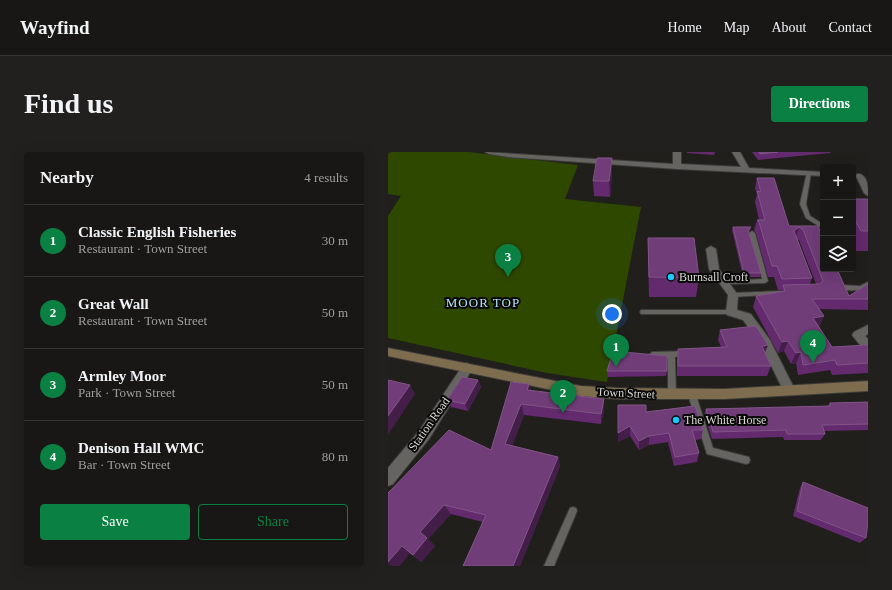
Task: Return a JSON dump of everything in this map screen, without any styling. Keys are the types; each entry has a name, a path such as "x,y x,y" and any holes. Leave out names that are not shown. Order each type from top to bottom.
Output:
{"street":[{"path":"489,152 677,167 820,174"},
{"path":"676,152 677,167"},
{"path":"736,152 746,170"},
{"path":"860,176 868,193"},
{"path":"710,249 714,269 732,295 731,312 747,317 766,343 789,390"},
{"path":"868,329 858,336 868,347"},
{"name":"Town Street","path":"388,352 581,391 692,395 868,386"},
{"name":"Station Road","path":"388,478 424,435 467,368"}],"lane":[{"path":"809,173 803,204 808,217 820,225"},
{"path":"724,283 765,281 752,233"},
{"path":"842,287 861,288 868,284"},
{"path":"732,295 784,293"},
{"path":"643,312 731,312"},
{"path":"652,355 695,354"},
{"path":"671,355 672,395"},
{"path":"692,395 710,451 746,460"},
{"path":"549,566 573,511"}],"green space":[{"path":"388,152 469,152 578,165 565,199 641,207 607,382 547,373 388,338 388,216 401,196 388,194"}],"building":[{"path":"759,152 778,152 760,154"},
{"path":"597,158 612,158 609,181 593,181"},
{"path":"757,178 774,178 789,226 818,226 820,231 820,272 838,272 849,296 868,284 868,299 812,299 824,316 813,318 832,347 868,345 868,363 837,365 835,360 803,365 801,352 796,353 788,341 782,342 756,296 785,291 783,285 820,284 823,281 803,230 799,227 794,231 812,278 782,279 777,266 772,266 759,222 757,220 765,220 757,191 761,192"},
{"path":"856,199 868,199 868,231 861,231 856,222"},
{"path":"733,227 751,227 748,230 761,273 744,273"},
{"path":"648,238 694,238 699,278 649,277"},
{"path":"756,326 768,345 762,346 771,366 678,366 678,349 727,347 720,330"},
{"path":"613,351 667,356 667,371 607,371"},
{"path":"462,377 478,380 465,404 447,400"},
{"path":"388,380 410,385 388,416"},
{"path":"511,382 529,384 527,390 604,399 601,414 521,404 505,444 558,457 513,566 463,566 486,515 444,505 420,532 427,538 413,555 402,546 388,562 388,493 449,430 491,450"},
{"path":"868,402 868,424 822,425 825,434 787,434 786,430 713,432 706,409 830,406 830,403"},
{"path":"618,405 646,405 646,412 695,406 703,430 692,430 699,453 675,457 669,433 649,436 639,441 630,426 618,433"},
{"path":"803,482 868,508 866,538 797,511"}],"place":[{"name":"Armley Moor","path":"508,277"},
{"name":"Burnsall Croft","path":"671,277"},
{"name":"Denison Hall WMC","path":"813,363"},
{"name":"Classic English Fisheries","path":"616,367"},
{"name":"Great Wall","path":"563,413"},
{"name":"The White Horse","path":"676,420"}],"district":[{"name":"MOOR TOP","path":"483,302"}]}
